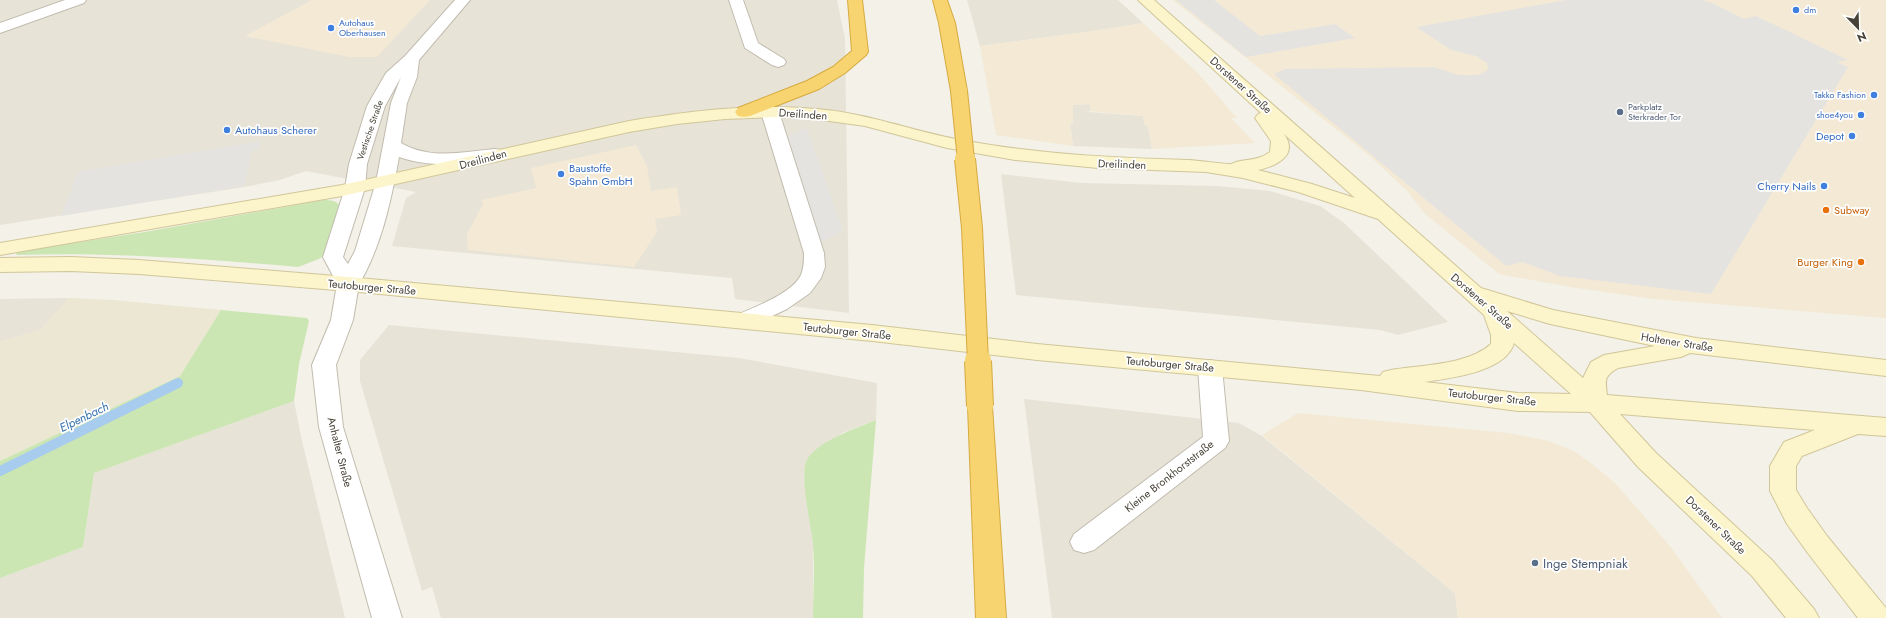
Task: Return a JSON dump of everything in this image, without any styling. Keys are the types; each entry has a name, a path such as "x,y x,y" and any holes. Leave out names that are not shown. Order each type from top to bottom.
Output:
{"highway":[{"path":"744,112 813,85 838,70 860,52 855,0"},
{"path":"940,0 947,23 959,91 972,228 991,618"}],"main road":[{"name":"Dorstener Straße","path":"1145,0 1596,403 1647,460 1762,568 1804,618"},
{"name":"Dreilinden","path":"1222,169 1263,164 1278,155 1281,146 1277,136 1229,75"},
{"name":"Dreilinden","path":"385,182 467,164 500,154 638,125 698,116 744,112 807,113 852,119 948,143 1037,157 1083,162 1222,169 1295,184 1385,215"},
{"path":"0,249 64,237 209,214 385,182"},
{"name":"Teutoburger Straße","path":"0,265 71,264 139,267 348,284 743,320 1037,352 1361,382 1518,402 1596,403"},
{"name":"Holtener Straße","path":"1473,293 1550,317 1696,346 1886,368"},
{"path":"1361,382 1454,369 1486,359 1501,348 1502,342 1502,333 1492,310"},
{"path":"1696,346 1612,361 1598,368 1593,382 1596,403 1886,427"},
{"path":"1854,425 1793,449 1784,466 1783,491 1797,516 1816,544 1876,618"}],"street":[{"path":"0,28 79,0"},
{"name":"Vestische Straße","path":"355,188 358,164 376,106 392,76 411,59 463,0"},
{"path":"736,0 750,45 778,62"},
{"name":"Vestische Straße","path":"385,182 399,103 409,76 411,59"},
{"path":"743,320 794,295 812,276 816,267 814,253 770,112"},
{"path":"391,145 413,157 436,160 500,154"},
{"name":"Anhalter Straße","path":"385,182 365,251 348,284 342,320 324,364 331,427 386,618"},
{"path":"348,284 333,257 355,188"},
{"name":"Kleine Bronkhorststraße","path":"1084,542 1216,441 1210,368"}],"shaded area":[{"path":"0,0 837,0 845,39 849,313 735,299 732,278 392,246 406,198 416,192 306,171 280,180 244,187 0,225"},
{"name":"Autohaus Oberhausen","path":"312,0 430,0 377,57 349,57 245,36"},
{"path":"967,0 1118,0 1143,23 980,46"},
{"path":"1173,0 1886,0 1886,318 1653,299 1570,287 1499,274 1424,213 1408,192 1371,157"},
{"path":"1176,0 1214,0 1260,36 1335,24 1355,38 1246,57"},
{"path":"1566,0 1701,0 1710,2 1744,19 1756,16 1848,60 1837,62 1848,67 1711,294 1560,276 1523,262 1506,266 1274,74 1285,69 1434,67 1458,75 1478,75 1488,70 1487,63 1476,56 1451,50 1416,27"},
{"path":"1143,23 1197,72 1237,118 1231,118 1255,143 1152,149 1148,126 1145,126 1143,116 1089,111 1091,109 1089,104 1073,105 1073,123 1070,124 1073,146 996,135 980,46"},
{"path":"1089,104 1091,109 1089,112 1143,116 1145,125 1148,126 1152,149 1073,146 1070,124 1073,123 1073,105"},
{"path":"807,128 843,231 812,247 779,140"},
{"path":"261,141 259,149 252,151 244,186 61,216 78,172"},
{"path":"636,145 647,166 651,191 677,187 681,215 655,219 657,232 634,267 468,250 467,234 483,204 482,200 536,188 531,168"},
{"path":"1001,174 1082,183 1218,186 1270,191 1320,206 1344,223 1448,322 1398,335 1380,330 1016,295"},
{"path":"69,298 40,330 0,342 0,299"},
{"path":"69,298 113,300 221,310 180,376 0,461 0,342 40,330"},
{"path":"389,325 739,358 877,383 876,420 842,433 806,461 804,474 813,545 813,618 441,618 432,587 422,591 360,381 360,360"},
{"path":"1024,399 1239,423 1262,436 1455,593 1458,618 1052,618"},
{"path":"294,401 302,441 345,618 0,618 0,578 83,547 94,473"},
{"path":"1298,413 1508,433 1549,441 1574,451 1615,483 1670,546 1722,618 1458,618 1455,593 1262,435"}],"green space":[{"path":"323,200 331,200 336,202 341,208 327,253 319,259 298,267 228,261 122,255 17,255 16,253 145,232"},
{"path":"221,310 307,318 309,321 299,364 294,401 94,473 83,547 0,578 0,461 180,376"},
{"path":"876,420 864,568 863,618 813,618 814,553 806,502 804,469 806,462 818,448 837,436"}],"waterway":[{"name":"Elpenbach","path":"0,471 178,383"}],"place":[{"name":"dm","path":"1796,10"},
{"name":"Autohaus Oberhausen","path":"331,28"},
{"name":"Takko Fashion","path":"1874,95"},
{"name":"Parkplatz Sterkrader Tor","path":"1620,112"},
{"name":"shoe4you","path":"1861,115"},
{"name":"Autohaus Scherer","path":"227,130"},
{"name":"Depot","path":"1852,136"},
{"name":"Baustoffe Spahn GmbH","path":"561,174"},
{"name":"Cherry Nails","path":"1824,186"},
{"name":"Subway","path":"1826,210"},
{"name":"Burger King","path":"1861,262"},
{"name":"Inge Stempniak","path":"1535,563"}]}
